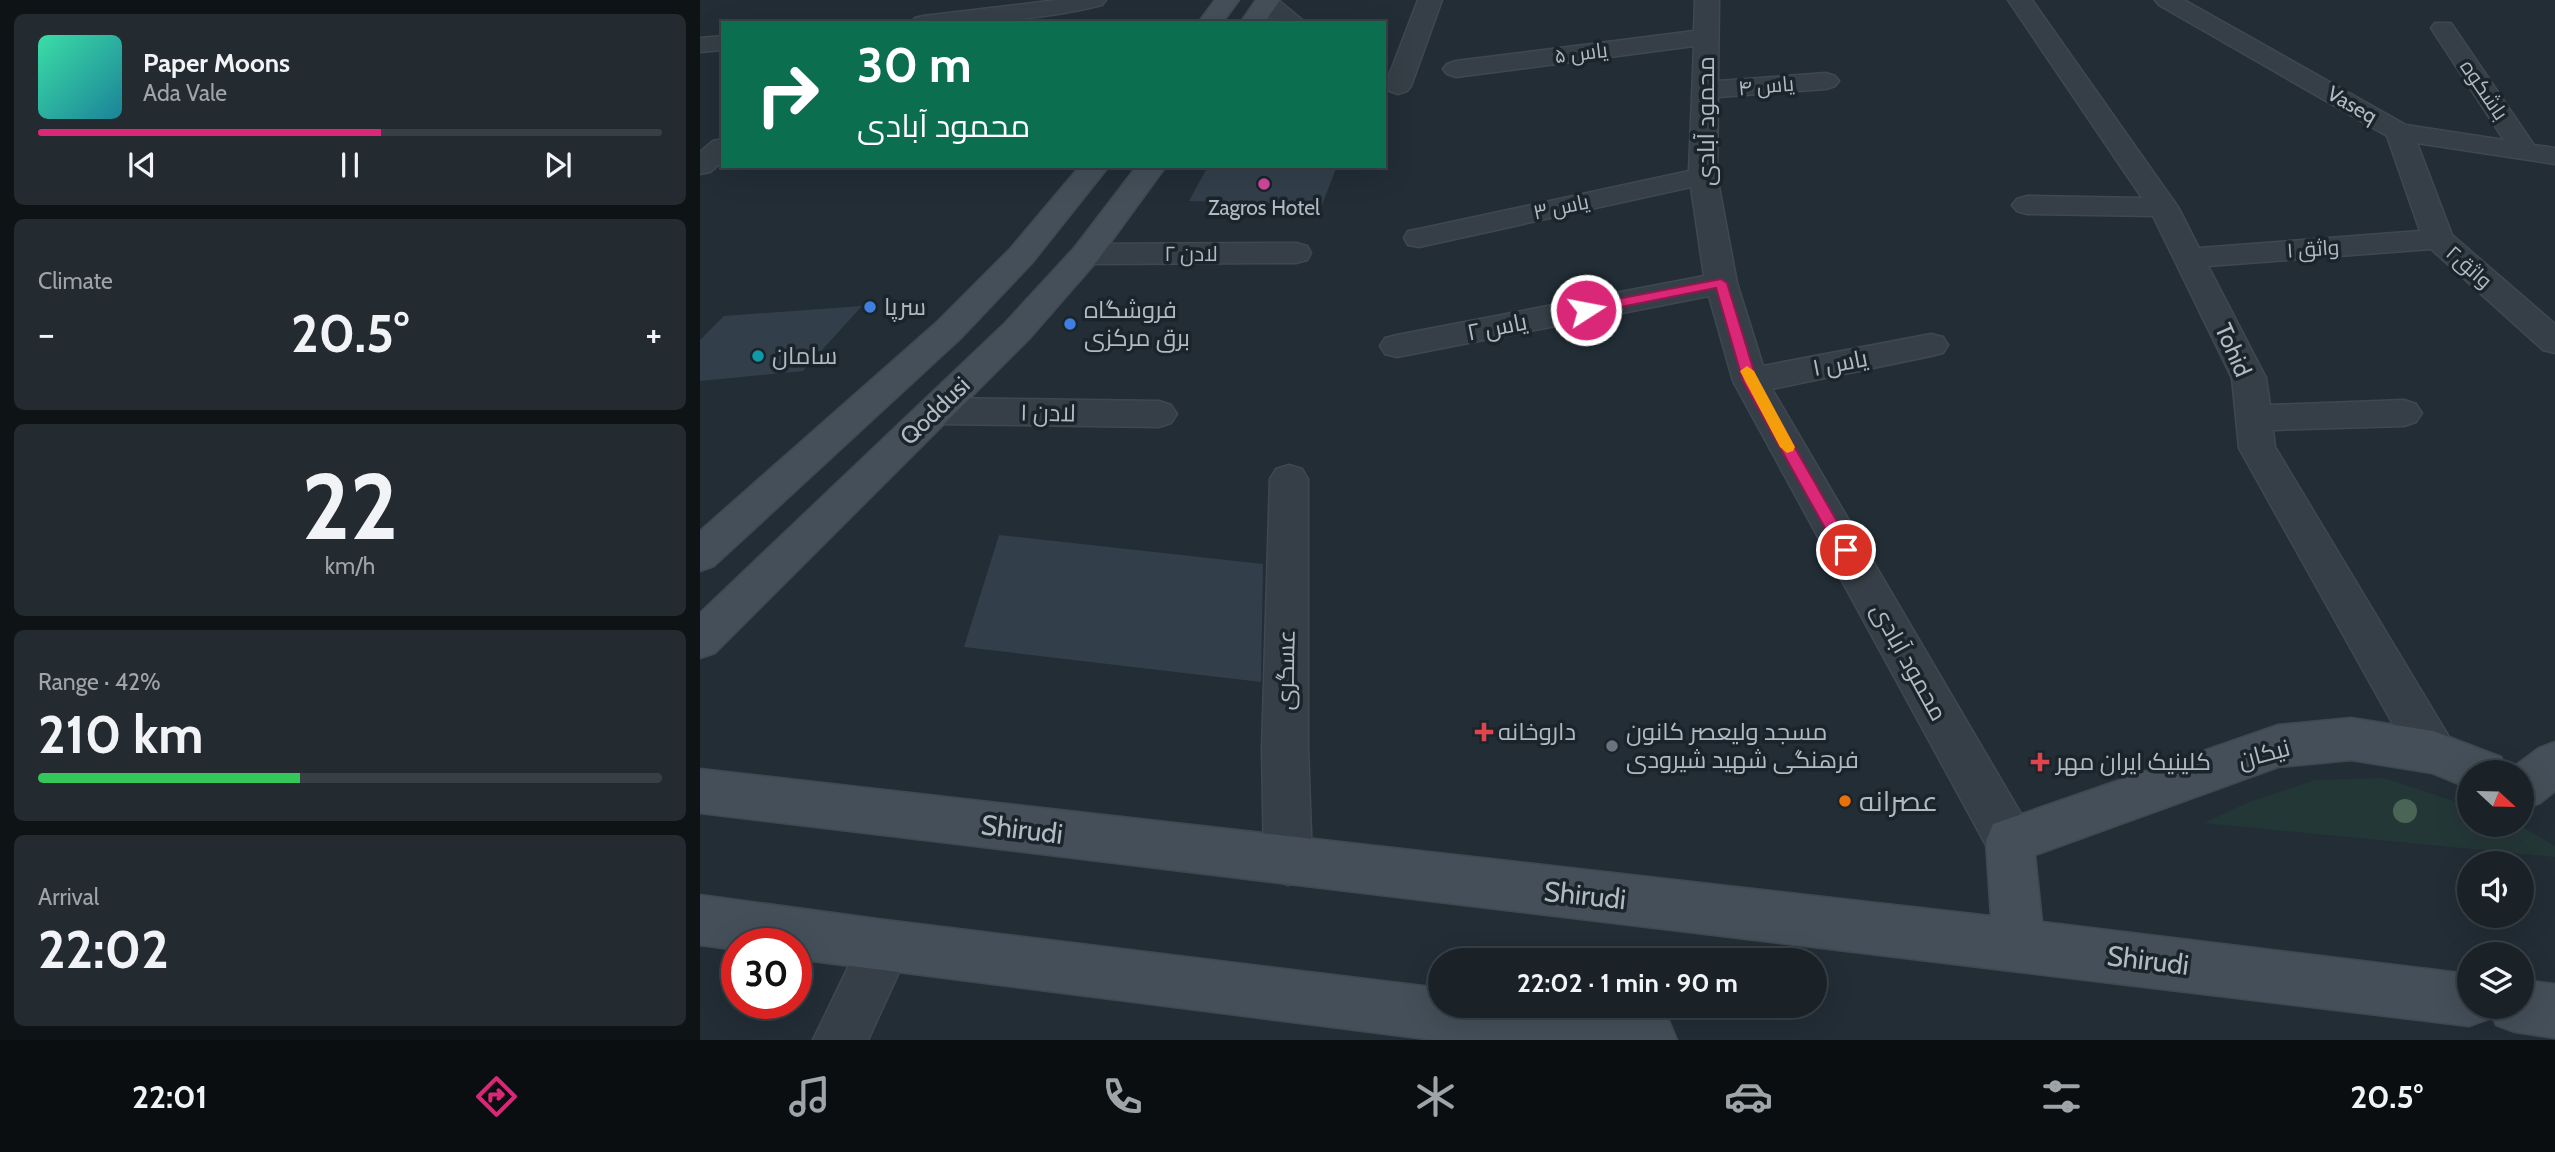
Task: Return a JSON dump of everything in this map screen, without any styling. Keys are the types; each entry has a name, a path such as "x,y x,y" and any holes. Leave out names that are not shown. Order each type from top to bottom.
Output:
{"main road":[{"path":"1211,21 1227,0"},
{"path":"1253,21 1267,1"},
{"name":"Qoddusi","path":"700,555 948,331 1021,256 1093,168"},
{"name":"Qoddusi","path":"700,640 1017,331 1086,254 1150,168"},
{"name":"نیکان","path":"2010,841 2278,746 2351,739 2433,752 2458,760"},
{"name":"Shirudi","path":"702,787 1288,861 2457,999"},
{"path":"2010,841 2019,945"},
{"path":"700,920 885,946 1650,1040"},
{"path":"2534,1008 2555,1011"}],"street":[{"path":"964,18 985,0"},
{"path":"1398,86 1430,0"},
{"name":"محمود آبادی","path":"1707,0 1703,176 1721,283 1750,381 2010,841"},
{"name":"Tohid","path":"2020,0 2163,207 2249,378 2257,448 2433,752"},
{"name":"Vaseq","path":"2167,0 2399,132 2555,156"},
{"path":"1267,1 1292,21"},
{"path":"939,21 1077,9"},
{"name":"باشکوه","path":"2442,29 2525,151"},
{"name":"یاس ۵","path":"1456,69 1706,37"},
{"path":"700,45 721,43"},
{"name":"یاس ۴","path":"1705,90 1826,81"},
{"name":"واثق۲","path":"2399,132 2438,239 2555,342"},
{"path":"700,166 721,149"},
{"name":"یاس ۳","path":"1419,238 1703,176"},
{"path":"2027,205 2163,207"},
{"name":"واثق ۱","path":"2189,258 2438,239"},
{"name":"لادن ۲","path":"1086,254 1296,253"},
{"name":"یاس ۲","path":"1397,346 1721,283"},
{"name":"یاس ۱","path":"1750,381 1931,345"},
{"name":"لادن ۱","path":"936,411 1159,414"},
{"path":"2253,418 2404,413"},
{"name":"عسگری","path":"1288,861 1285,749 1290,479"},
{"path":"840,1040 885,946"}],"shaded area":[{"path":"2384,778 2457,802 2457,837 2534,837 2534,834 2555,846 2555,857 2534,855 2534,851 2493,851 2204,823 2249,802 2315,780"}],"building":[{"name":"Zagros Hotel","path":"1207,168 1336,168 1322,205 1189,201"},
{"name":"سامان","path":"862,306 803,371 700,381 700,340 724,316"},
{"path":"999,535 1263,564 1261,682 964,647"}],"slow traffic":[{"path":"1747,371 1787,447"}],"place":[{"name":"Zagros Hotel","path":"1264,184"},
{"name":"سرپا","path":"870,307"},
{"name":"فروشگاه برق مرکزی","path":"1070,324"},
{"name":"سامان","path":"758,356"},
{"name":"داروخانه","path":"1484,732"},
{"name":"مسجد ولیعصر کانون فرهنگی شهید شیرودی","path":"1612,746"},
{"name":"کلینیک ایران مهر","path":"2040,762"},
{"name":"عصرانه","path":"1845,801"}],"route":[{"path":"1586,310 1721,283 1750,381 1846,550"}]}
